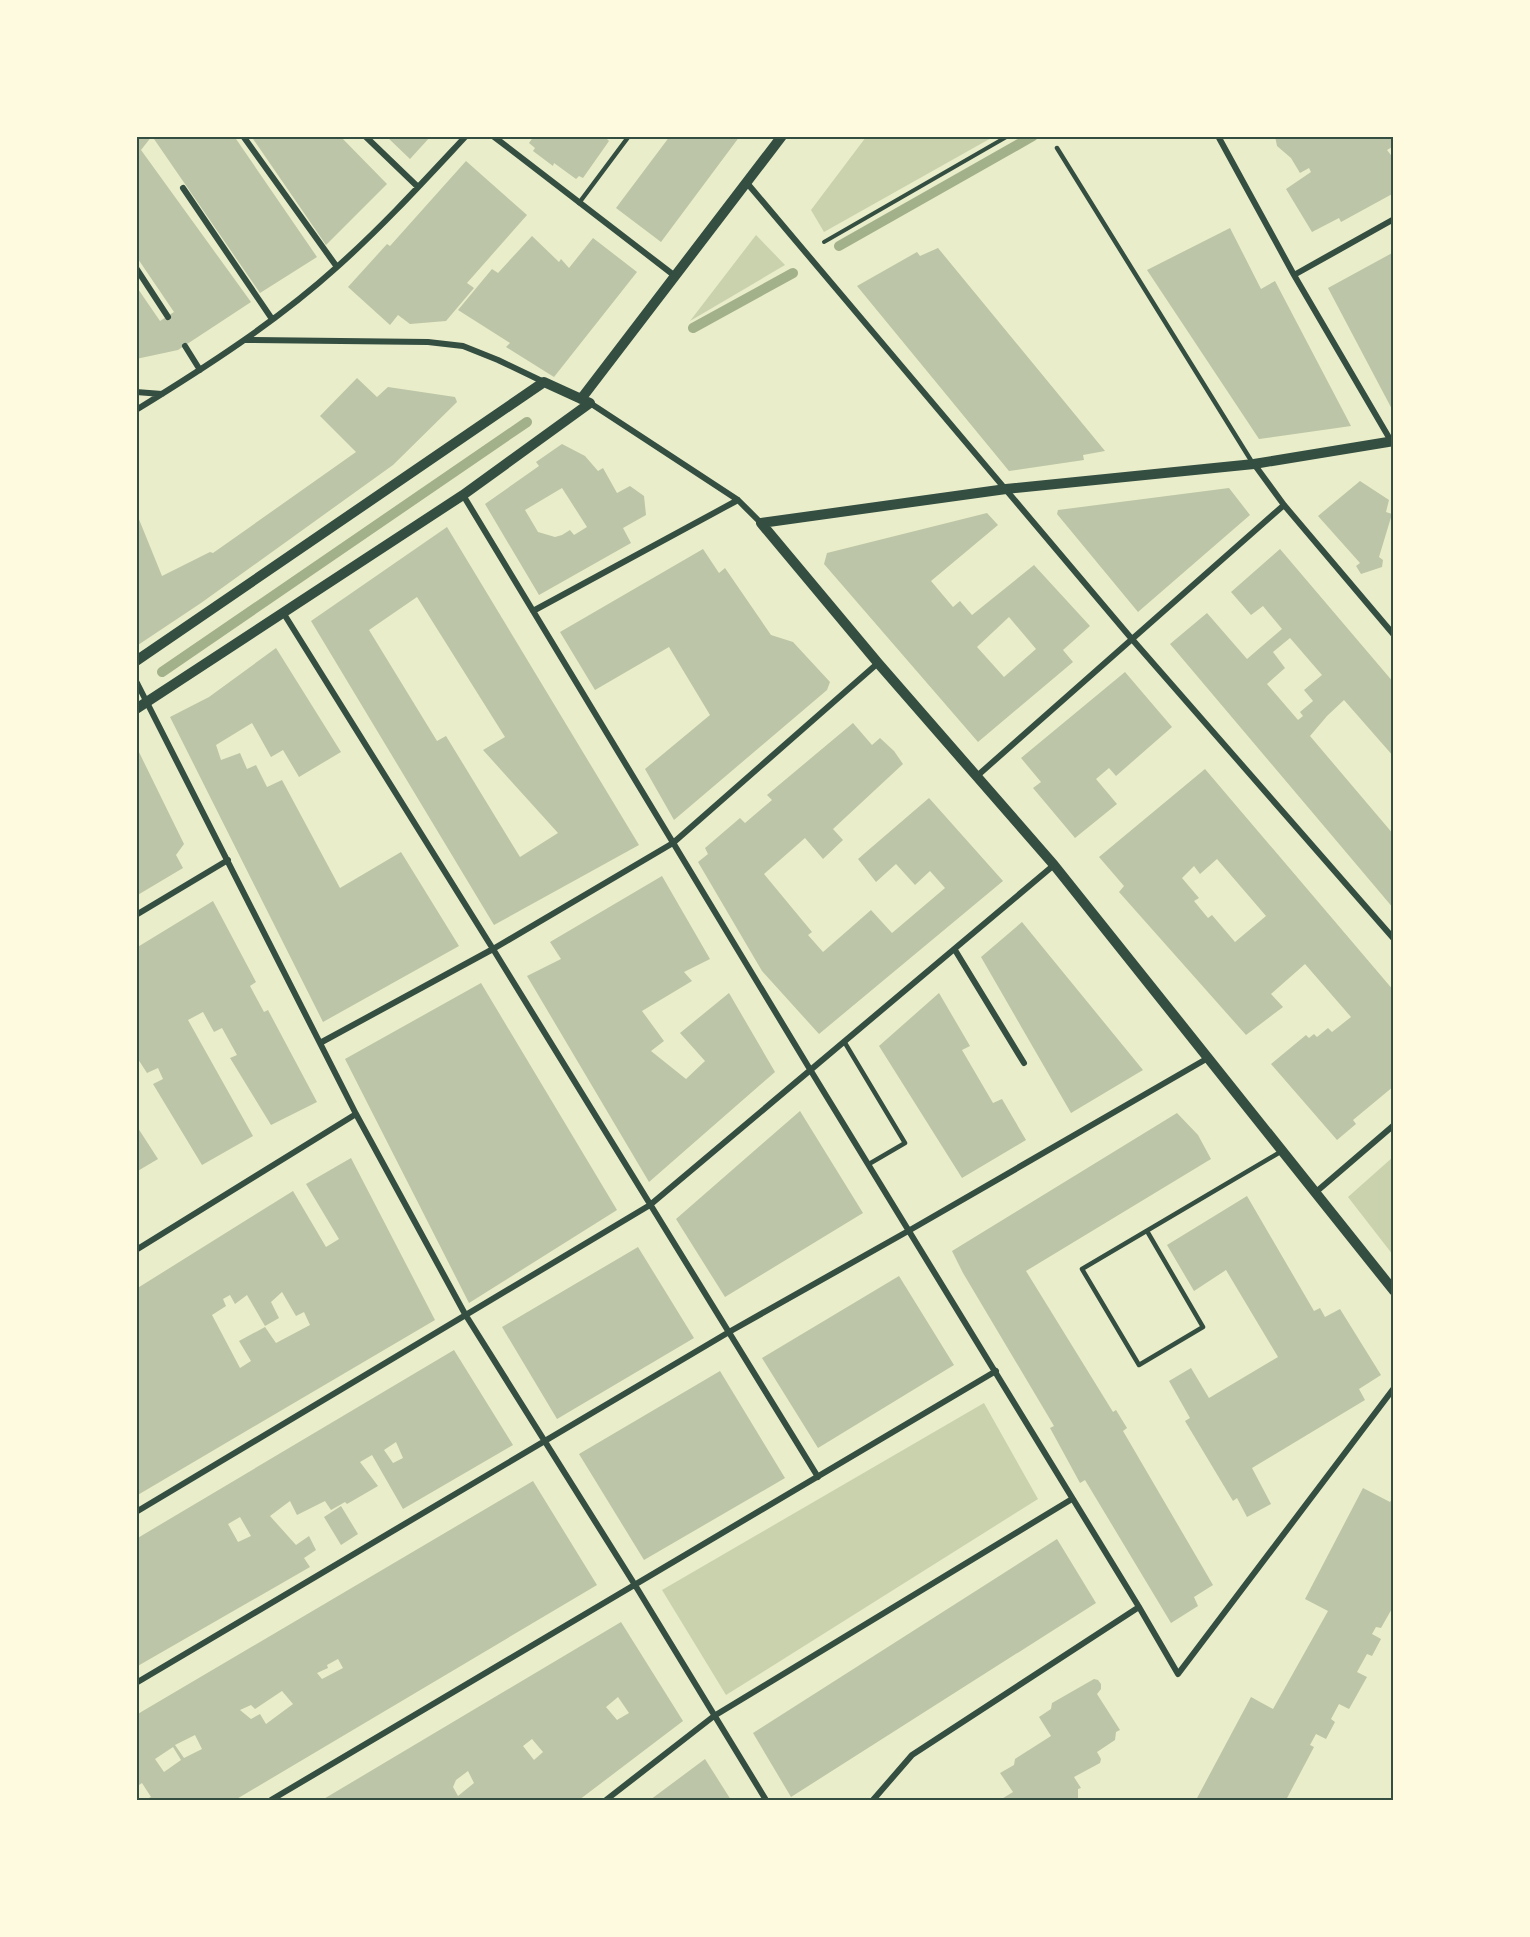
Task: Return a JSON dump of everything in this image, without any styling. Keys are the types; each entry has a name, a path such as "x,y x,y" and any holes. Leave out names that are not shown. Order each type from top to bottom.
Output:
{"street":[{"path":"243,136 337,267"},
{"path":"365,136 418,187"},
{"path":"136,410 245,340 337,267 466,136"},
{"path":"493,136 675,276"},
{"path":"136,709 463,495 586,401 675,276 782,136"},
{"path":"761,523 1006,489 1254,465 1392,441 1294,275 1218,136"},
{"path":"747,183 1131,638 1394,939"},
{"path":"183,188 272,319"},
{"path":"1294,275 1394,219"},
{"path":"136,268 168,317"},
{"path":"245,340 428,342 463,346 586,401 738,500 761,523 878,663 1054,865 1394,1291"},
{"path":"185,345 200,370"},
{"path":"136,661 544,382"},
{"path":"136,392 162,394"},
{"path":"1254,465 1284,505 1394,635"},
{"path":"463,495 1178,1674 1394,1388"},
{"path":"533,611 738,500"},
{"path":"977,776 1284,505"},
{"path":"284,614 818,1477"},
{"path":"320,1043 493,949 673,843 878,663"},
{"path":"136,681 356,1114 465,1314 635,1585 766,1800"},
{"path":"136,915 228,860"},
{"path":"136,1512 650,1204 1054,865"},
{"path":"955,950 1024,1063"},
{"path":"136,1683 729,1332 1208,1058"},
{"path":"136,1250 356,1114"},
{"path":"1316,1192 1394,1125"},
{"path":"271,1800 996,1371"},
{"path":"606,1800 714,1716 1072,1499"},
{"path":"873,1800 912,1755 1139,1607"}],"lane":[{"path":"579,203 628,136"},
{"path":"1057,148 1254,465"},
{"path":"844,1043 905,1143 869,1164"},
{"path":"1147,1231 1203,1327 1139,1365 1082,1269 1282,1151"}],"path":[{"path":"806,253 1008,136"}],"green space":[{"path":"866,137 993,137 824,232 811,210"},
{"path":"756,235 785,265 690,321"},
{"path":"1393,1157 1393,1255 1348,1197"},
{"path":"984,1403 1038,1499 726,1695 662,1590"}],"building":[{"path":"136,136 152,136 141,150 251,302 178,350 136,359 136,286 160,321 174,312 136,256"},
{"path":"156,136 234,136 317,257 260,293 154,139"},
{"path":"251,136 340,136 387,184 326,245"},
{"path":"386,136 431,136 410,159"},
{"path":"534,136 609,136 607,139 609,141 583,178 579,176 576,179 533,151 535,148 529,143"},
{"path":"670,136 740,136 661,242 616,208"},
{"path":"1275,136 1389,136 1394,144 1387,150 1394,159 1394,193 1341,222 1339,218 1312,232 1286,189 1311,172 1309,168 1300,173 1291,158 1277,146"},
{"path":"466,161 527,215 467,283 474,288 446,321 410,324 398,315 390,325 348,287 387,244 390,246"},
{"path":"1230,228 1261,289 1275,281 1351,426 1259,439 1147,270"},
{"path":"532,236 559,262 561,259 569,268 593,238 637,272 554,377 506,347 510,343 458,310 492,269 498,273"},
{"path":"938,248 1105,451 1083,455 1084,460 1009,471 857,286 917,252 920,256"},
{"path":"1394,252 1394,413 1328,288"},
{"path":"357,378 377,397 388,387 455,397 457,402 393,465 201,603 138,645 136,512 162,576 210,552 213,553 356,452 320,416"},
{"path":"562,444 585,456 598,471 603,468 617,493 630,486 644,496 646,515 623,528 631,543 539,595 485,504 539,466 536,462","holes":["562,488 587,527 574,535 570,530 555,537 538,532 525,510"]},
{"path":"1360,481 1389,500 1386,512 1392,514 1379,557 1383,560 1382,567 1361,574 1356,566 1360,563 1318,516"},
{"path":"1229,488 1250,515 1138,612 1057,514 1058,510"},
{"path":"987,513 998,525 931,581 953,607 960,601 972,615 1034,565 1090,626 1063,650 1073,662 978,742 824,564 827,553","holes":["1009,617 1036,649 1004,677 977,647"]},
{"path":"447,527 639,845 494,925 311,621","holes":["417,597 505,737 483,750 558,833 520,857 446,736 437,741 369,630"]},
{"path":"703,549 719,573 725,568 771,635 793,642 830,682 827,690 674,820 645,769 710,715 669,647 595,690 560,632"},
{"path":"1280,549 1394,683 1394,757 1344,700 1310,736 1394,835 1394,909 1170,644 1207,613 1247,659 1282,629 1263,606 1251,615 1231,592","holes":["1290,638 1322,675 1304,690 1313,701 1300,712 1303,716 1298,720 1267,684 1285,668 1273,652"]},
{"path":"276,648 341,752 299,777 283,750 271,757 252,723 216,745 221,760 240,753 247,769 256,765 267,787 282,780 340,888 401,852 459,946 323,1022 170,717 209,697"},
{"path":"1125,672 1172,727 1116,776 1109,768 1096,779 1117,804 1075,838 1033,788 1041,782 1021,758"},
{"path":"853,723 872,745 880,738 894,751 903,764 833,829 843,840 823,859 805,838 764,874 812,932 808,935 823,952 871,910 892,933 945,888 930,871 915,885 896,864 876,882 858,859 929,798 1003,881 819,1034 762,971 698,862 708,854 705,848 740,818 745,823 772,800 767,795"},
{"path":"136,746 184,844 176,855 183,868 136,896"},
{"path":"1205,769 1394,991 1394,1086 1353,1120 1356,1124 1337,1140 1271,1064 1306,1035 1309,1038 1314,1034 1317,1037 1328,1028 1332,1032 1351,1017 1305,964 1271,994 1283,1007 1246,1035 1119,892 1124,886 1099,857","holes":["1217,859 1266,916 1235,942 1212,915 1208,918 1194,901 1199,898 1182,878 1194,866 1200,874"]},
{"path":"662,876 710,959 684,972 692,981 642,1011 664,1041 651,1051 686,1079 705,1061 680,1033 729,993 775,1072 649,1182 527,976 561,959 550,942"},
{"path":"213,901 256,982 250,986 264,1012 268,1010 317,1102 271,1125 230,1058 237,1055 222,1028 214,1032 203,1012 188,1020 253,1136 202,1165 153,1084 163,1079 158,1068 147,1073 136,1056 136,948"},
{"path":"1022,922 1143,1070 1071,1113 981,957"},
{"path":"481,983 617,1210 469,1303 345,1059"},
{"path":"939,993 970,1046 962,1050 993,1103 1002,1099 1026,1140 962,1178 879,1046"},
{"path":"800,1111 863,1213 725,1297 676,1219"},
{"path":"1177,1113 1198,1135 1211,1159 1026,1271 1113,1412 1116,1410 1127,1428 1123,1431 1213,1585 1194,1597 1198,1606 1171,1623 1085,1480 1080,1483 1050,1428 1054,1426 952,1251"},
{"path":"136,1125 158,1159 136,1172"},
{"path":"351,1158 435,1320 136,1496 136,1289 293,1191 326,1247 339,1239 306,1184","holes":["282,1292 296,1316 304,1312 310,1325 276,1343 265,1327 239,1341 251,1361 240,1368 212,1315 226,1306 223,1299 230,1295 235,1304 247,1295 265,1326 279,1318 271,1302"]},
{"path":"1247,1196 1314,1311 1320,1308 1325,1317 1340,1309 1381,1375 1359,1389 1365,1400 1252,1468 1271,1504 1247,1517 1237,1498 1233,1501 1185,1421 1190,1418 1169,1381 1191,1368 1209,1398 1278,1357 1226,1270 1194,1291 1167,1245"},
{"path":"638,1247 694,1338 557,1419 502,1327"},
{"path":"899,1276 954,1365 818,1448 762,1358"},
{"path":"454,1350 513,1445 403,1509 372,1455 360,1462 378,1486 347,1504 345,1502 331,1510 325,1501 297,1515 290,1501 270,1516 296,1545 309,1536 316,1550 304,1558 310,1567 136,1667 136,1539","holes":["396,1442 403,1458 393,1463 384,1450","240,1517 251,1536 238,1542 228,1524"]},
{"path":"720,1371 785,1478 644,1560 579,1454"},
{"path":"533,1481 597,1585 235,1800 144,1800 151,1797 142,1783 136,1787 136,1715","holes":["338,1659 343,1668 322,1679 317,1673 328,1668 327,1665","282,1691 293,1704 266,1724 260,1714 251,1719 240,1710 251,1705 255,1709","195,1735 202,1749 184,1758 175,1745","173,1747 181,1760 164,1772 155,1759"]},
{"path":"1363,1488 1390,1502 1394,1496 1394,1605 1381,1628 1376,1627 1372,1634 1381,1639 1372,1656 1367,1654 1357,1672 1367,1677 1349,1709 1339,1704 1331,1719 1335,1722 1326,1739 1316,1734 1310,1745 1314,1747 1286,1800 1196,1800 1251,1697 1273,1709 1328,1611 1305,1599"},
{"path":"341,1506 358,1534 341,1545 324,1517"},
{"path":"1057,1539 1096,1603 791,1797 753,1733"},
{"path":"621,1622 683,1721 579,1800 322,1800","holes":["618,1697 629,1713 617,1720 606,1707","532,1739 543,1752 534,1760 523,1746","468,1771 474,1783 458,1796 453,1787 456,1780"]},
{"path":"1094,1679 1101,1684 1101,1689 1097,1694 1120,1730 1116,1732 1115,1740 1097,1752 1101,1759 1100,1763 1074,1777 1081,1788 1078,1789 1078,1798 1073,1800 1000,1800 1013,1792 1000,1773 1014,1765 1015,1759 1051,1736 1039,1717 1051,1709 1052,1703"},
{"path":"705,1759 731,1800 650,1800"}],"waterway":[{"path":"839,246 1033,136"},
{"path":"693,328 793,273"},
{"path":"162,672 527,422"}]}
